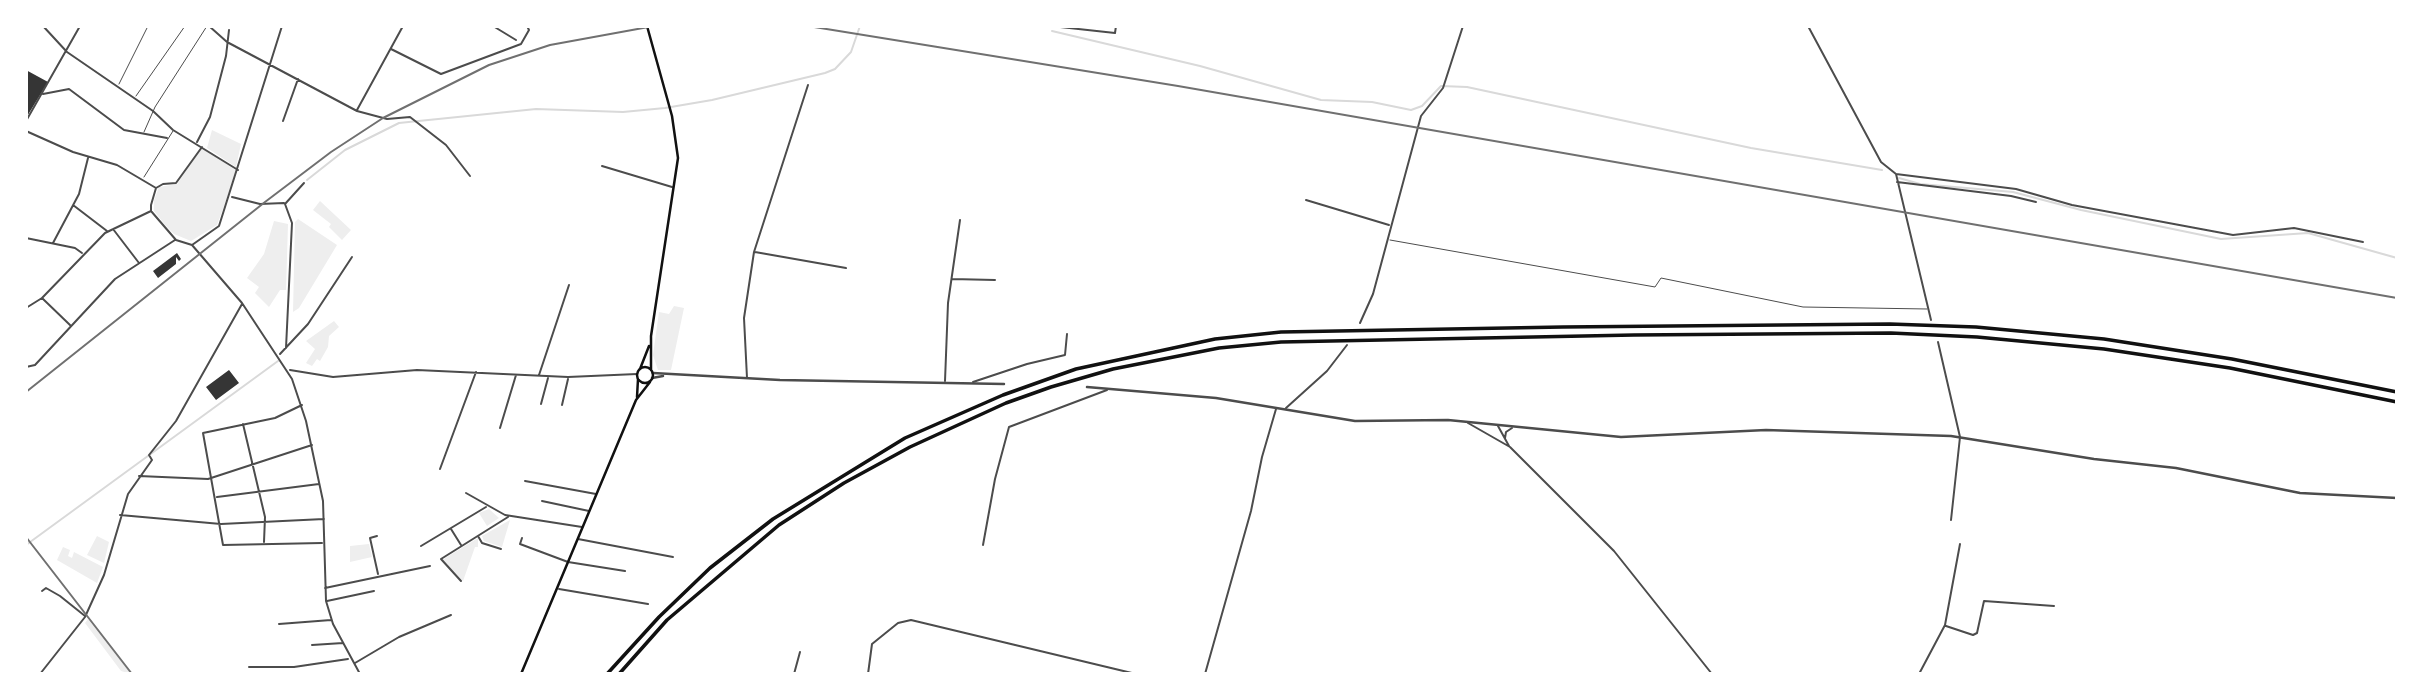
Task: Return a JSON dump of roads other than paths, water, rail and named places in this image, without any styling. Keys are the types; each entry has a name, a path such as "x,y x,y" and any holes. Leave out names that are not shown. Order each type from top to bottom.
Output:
{"highway":[{"path":"607,674 659,617 710,568 773,519 905,438 1003,395 1057,375 1139,353 1215,339 1281,332 1576,327 1890,324 1976,327 2104,339 2232,359 2397,392"},
{"path":"619,674 667,620 779,525 844,483 899,453 1006,403 1051,387 1113,369 1219,348 1281,342 1891,333 1978,337 2104,349 2177,360 2397,402"}],"main road":[{"path":"636,400 637,374 651,336 678,158 672,116 647,26"},
{"path":"521,674 636,400 651,380 651,336"},
{"path":"640,369 652,371"},
{"path":"638,379 645,383 651,380"}],"street":[{"path":"26,121 80,26"},
{"path":"208,26 227,42 357,111 387,119 410,117 446,145 470,176"},
{"path":"192,245 219,226 231,197 282,26"},
{"path":"357,111 403,26"},
{"path":"493,26 516,40"},
{"path":"391,49 441,74 521,44 529,30 527,26"},
{"path":"1051,26 1115,33 1116,26"},
{"path":"1360,323 1373,294 1421,116 1443,88 1463,26"},
{"path":"1808,26 1881,162 1896,174 2016,189 2072,205 2233,235 2294,228 2363,242"},
{"path":"44,27 67,52 134,97 173,130 239,170"},
{"path":"196,143 210,117 229,30"},
{"path":"283,121 299,78"},
{"path":"747,379 744,318 754,252 808,85"},
{"path":"43,94 69,89 124,130 167,138"},
{"path":"26,131 89,157 117,165 156,188"},
{"path":"151,211 156,188 163,184 176,183 202,147"},
{"path":"53,243 73,205 89,157"},
{"path":"602,166 673,188"},
{"path":"1896,174 1931,320"},
{"path":"1896,182 2011,196 2036,202"},
{"path":"231,197 260,204 285,204 304,183"},
{"path":"1306,200 1390,225"},
{"path":"285,204 292,223 286,348"},
{"path":"73,205 108,231"},
{"path":"26,308 42,298 108,231 151,211"},
{"path":"151,211 176,240 192,245 242,303 288,370 302,405 320,484 324,519 326,601 332,620 360,674"},
{"path":"945,382 951,279 960,220"},
{"path":"113,229 139,264"},
{"path":"26,238 75,248 83,254"},
{"path":"26,367 35,365 115,279 176,240"},
{"path":"754,252 846,268"},
{"path":"279,355 308,324 352,257"},
{"path":"951,279 995,279"},
{"path":"538,376 569,285"},
{"path":"42,298 71,326"},
{"path":"40,674 85,617 104,575 119,515 138,475 152,460 149,455 176,421 242,303"},
{"path":"972,382 1065,355 1067,334"},
{"path":"1937,342 1960,437 1951,520"},
{"path":"1285,409 1327,371 1347,345"},
{"path":"288,370 302,374 347,377 417,370 549,377 637,374"},
{"path":"652,371 668,375 747,379 1004,384"},
{"path":"440,469 476,372"},
{"path":"292,379 302,374"},
{"path":"500,428 516,375"},
{"path":"651,380 668,375"},
{"path":"541,404 549,377"},
{"path":"562,405 568,377"},
{"path":"1087,387 1157,390 1355,421 1463,421 1512,428 1642,437 1758,430 1960,437 2081,457 2176,468 2307,494 2397,498"},
{"path":"983,545 995,479 1009,427 1112,388"},
{"path":"302,405 275,418 203,433 223,545 323,543"},
{"path":"1205,674 1277,408"},
{"path":"1463,421 1510,447"},
{"path":"243,424 265,524 264,543"},
{"path":"1498,426 1510,447 1614,551 1712,674"},
{"path":"1505,439 1506,432 1512,428"},
{"path":"138,475 208,480 312,445"},
{"path":"525,481 597,495"},
{"path":"216,497 320,484"},
{"path":"466,493 509,516 583,527"},
{"path":"542,501 590,511"},
{"path":"421,547 488,506"},
{"path":"119,515 221,524 265,524 324,519"},
{"path":"461,581 440,561 509,516"},
{"path":"450,529 461,546"},
{"path":"478,535 482,543 500,549"},
{"path":"377,536 370,538 379,576"},
{"path":"522,538 520,544 568,562 625,571"},
{"path":"578,539 673,557"},
{"path":"1919,674 1945,625 1960,544"},
{"path":"324,588 429,566"},
{"path":"42,591 46,589 60,596 85,617"},
{"path":"557,589 648,604"},
{"path":"326,601 373,591"},
{"path":"1945,625 1973,635 1978,633 1984,601 2054,606"},
{"path":"354,663 399,637 451,615"},
{"path":"279,624 332,620"},
{"path":"868,674 872,644 898,623 911,620 1136,674"},
{"path":"312,645 343,643"},
{"path":"794,674 800,652"},
{"path":"249,667 294,667 350,658"}],"lane":[{"path":"118,86 148,26"},
{"path":"134,97 186,26"},
{"path":"144,134 153,111 208,26"},
{"path":"143,180 173,130"},
{"path":"1387,240 1655,286 1661,278 1803,307 1929,310"}],"waterway":[{"path":"307,180 345,150 399,123 536,109 623,112 665,108 712,100 825,73 835,69 851,52 860,26"},
{"path":"1052,31 1200,66 1321,100 1372,102 1411,110 1422,106 1441,86 1467,87 1751,148 1882,170"},
{"path":"1899,178 1920,184 2013,192 2081,210 2221,239 2308,233 2397,258"},
{"path":"26,545 278,361"}],"railway":[{"path":"26,392 265,202 331,152 383,118 489,65 550,45 654,26"},
{"path":"808,26 1178,86 2397,298"},
{"path":"26,537 132,674"}]}
